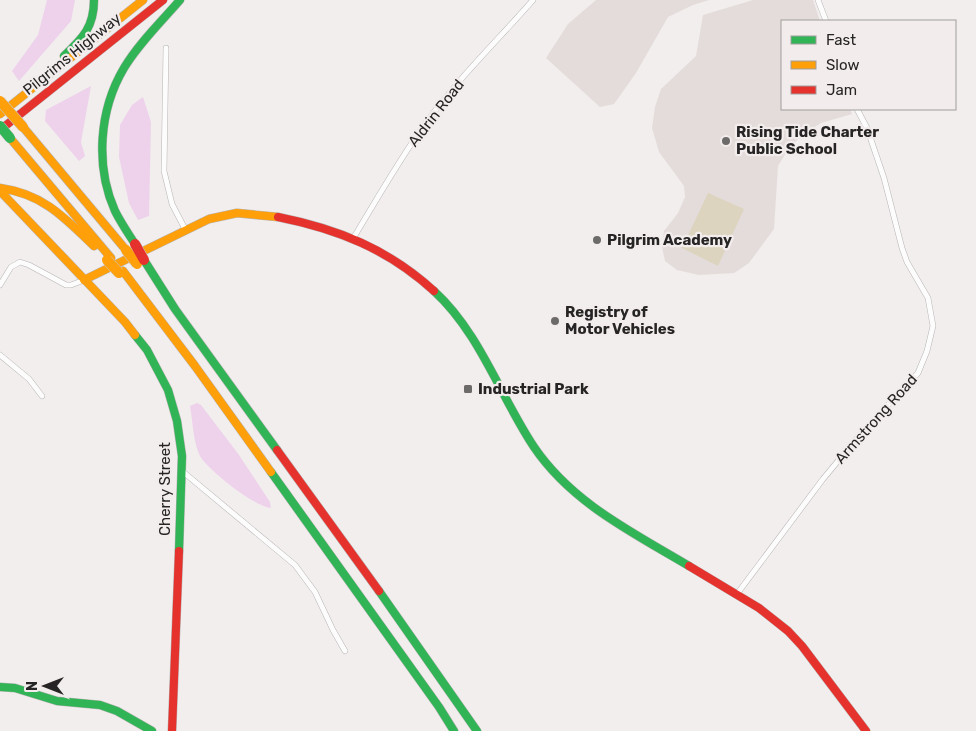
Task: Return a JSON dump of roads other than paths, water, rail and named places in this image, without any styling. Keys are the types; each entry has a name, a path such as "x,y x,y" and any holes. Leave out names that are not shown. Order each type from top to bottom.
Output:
{"main road":[{"path":"47,76 60,59 82,39 89,29 94,11 94,0"},
{"name":"Pilgrims Highway","path":"0,114 143,0"},
{"name":"Pilgrims Highway","path":"0,130 163,0"},
{"path":"141,262 135,244 114,208 109,191 104,168 103,128 108,105 123,69 140,46 180,0"},
{"path":"0,101 126,250 141,262 309,492 417,643 477,731"},
{"path":"0,126 109,259 144,296 439,707 454,731"},
{"path":"3,189 33,195 51,206 109,259"},
{"name":"Cherry Street","path":"3,189 84,280 136,334 158,369 168,390 177,421 182,471 172,731"},
{"path":"84,280 206,220 229,214 250,213 274,216 319,226 354,238 383,252 426,282 447,303 472,338 532,442 549,466 569,488 605,516 759,608 798,641 866,731"},
{"path":"0,687 15,688 57,701 100,705 152,731"}],"street":[{"name":"Aldrin Road","path":"354,238 426,122 533,0"},
{"path":"818,0 826,20"},
{"path":"166,48 164,171 172,204 185,230"},
{"name":"Armstrong Road","path":"737,594 823,479 858,436 918,373 927,350 933,326 928,298 907,262 884,178 867,128 858,110"},
{"path":"0,285 11,267 20,262 66,285 84,280"},
{"path":"0,356 28,379 42,396"},
{"path":"182,471 295,565 316,592 333,630 345,651"}],"place":[{"name":"Rising Tide Charter Public School","path":"726,141"},
{"name":"Pilgrim Academy","path":"597,240"},
{"name":"Registry of Motor Vehicles","path":"555,321"},
{"name":"Industrial Park","path":"468,389"}]}
